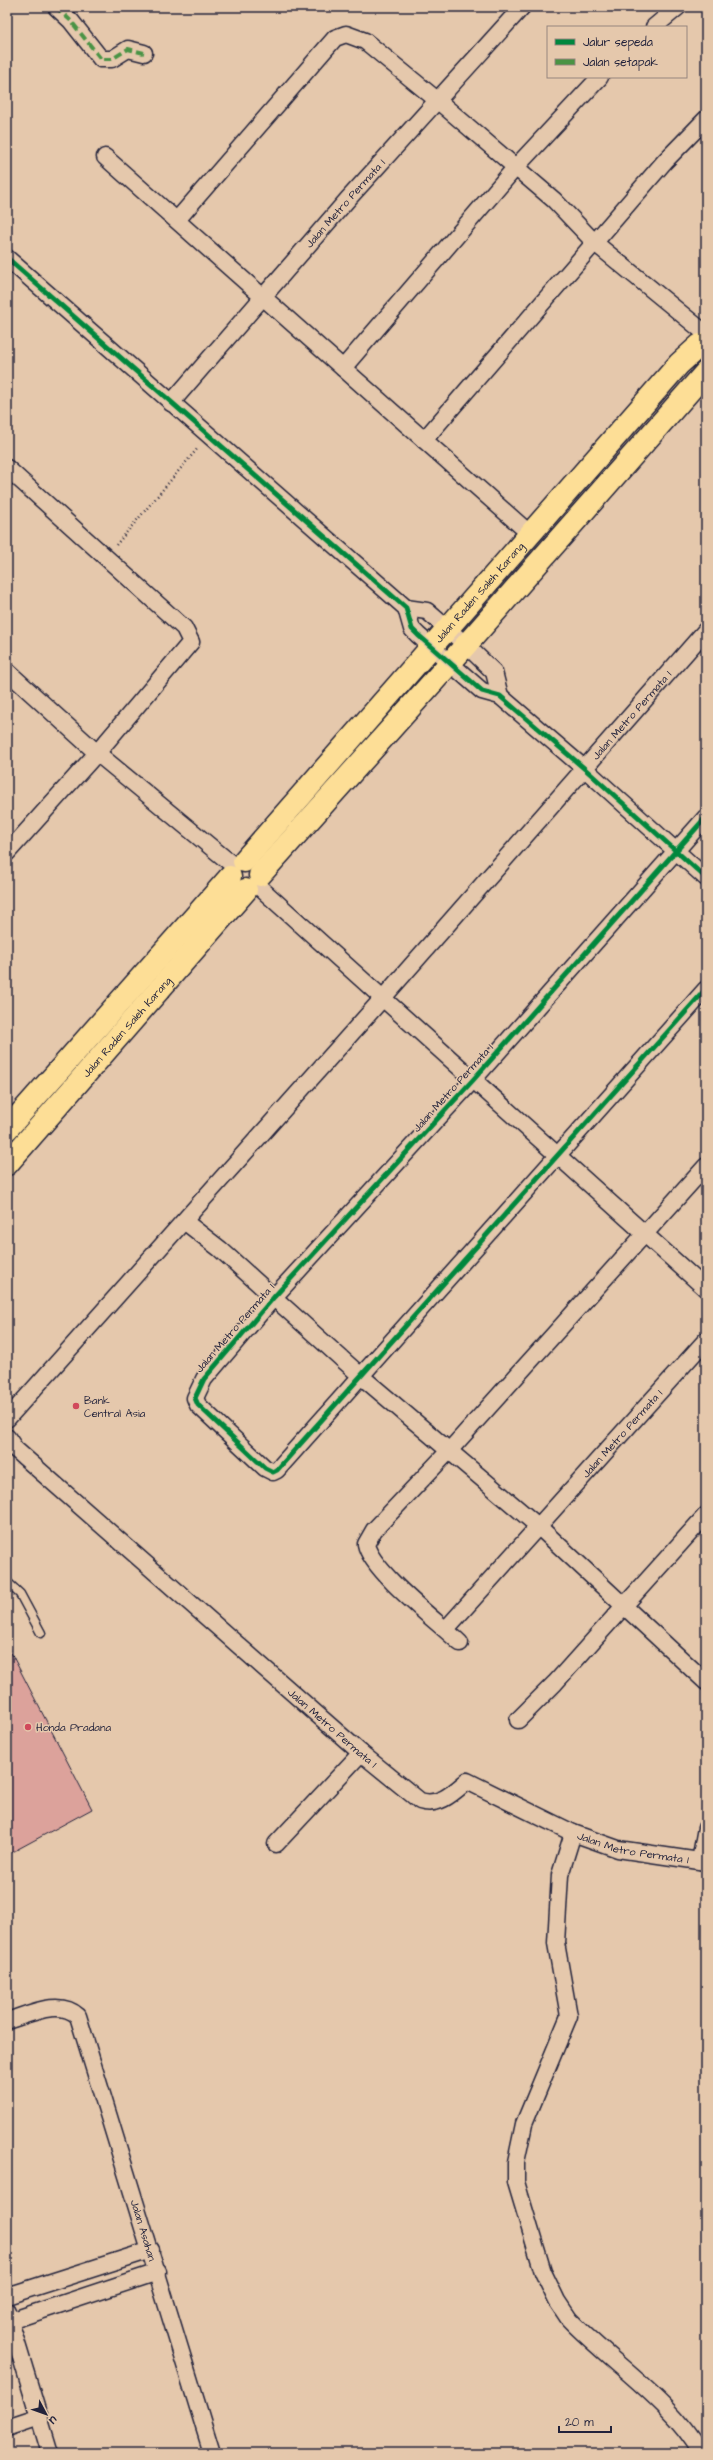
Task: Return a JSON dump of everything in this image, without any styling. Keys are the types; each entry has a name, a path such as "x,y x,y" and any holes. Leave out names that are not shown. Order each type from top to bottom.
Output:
{"main road":[{"name":"Jalan Raden Saleh Karang","path":"7,1164 245,876 446,628 679,364 704,342"},
{"name":"Jalan Raden Saleh Karang","path":"7,1129 245,876 466,646 706,372"}],"street":[{"path":"56,7 71,21 101,59 112,59 128,49 144,53"},
{"name":"Jalan Metro Permata 1","path":"171,403 437,100 522,7"},
{"path":"655,26 678,7"},
{"path":"177,220 335,38 346,34 364,41 437,100 554,200 595,243 704,342"},
{"path":"343,368 515,168 599,78"},
{"path":"424,440 665,161 706,119"},
{"path":"105,157 529,534"},
{"path":"7,258 406,608 412,629 431,646 482,691 500,696 586,769 706,878"},
{"path":"7,468 184,628 190,635 191,642 97,753 7,853"},
{"path":"406,608 427,611 494,672 500,696"},
{"name":"Jalan Metro Permata 1","path":"7,1419 586,769 706,630"},
{"name":"Jalan Metro Permata 1","path":"7,671 97,753 245,876 706,1289"},
{"name":"Jalan Metro Permata 1","path":"706,817 473,1080 274,1297 204,1379 195,1398 198,1405 265,1468 273,1472 277,1470 558,1158 706,989"},
{"path":"460,1643 384,1574 368,1553 366,1544 374,1530 448,1452 706,1166"},
{"name":"Jalan Metro Permata 1","path":"184,1221 274,1297 362,1377 448,1452 538,1526 706,1682"},
{"name":"Jalan Metro Permata 1","path":"446,1629 706,1340"},
{"name":"Jalan Metro Permata 1","path":"10,1444 361,1753 420,1800 429,1803 442,1800 467,1781 573,1833 618,1849 703,1862"},
{"path":"518,1720 555,1683 706,1515"},
{"path":"276,1844 361,1753"},
{"path":"703,1862 706,1828"},
{"path":"573,1833 560,1875 556,1943 569,2016 524,2124 516,2162 516,2182 544,2272 557,2301 569,2319 674,2415 692,2436 701,2453"},
{"name":"Jalan Asahan","path":"7,2021 53,2007 72,2010 81,2025 158,2272 212,2453"},
{"path":"7,2296 151,2250"},
{"path":"50,2453 8,2318 158,2272"},
{"path":"7,2428 40,2417"}],"lane":[{"path":"7,1582 20,1594 41,1633"}],"path":[{"path":"105,557 209,436"}],"building":[{"name":"Honda Pradana","path":"7,1645 92,1809 7,1855"}],"marked path":[{"path":"56,7 71,21 101,59 112,59 128,49 144,53"}],"cycle path":[{"path":"7,258 406,608 412,629 418,635 482,691 500,696 585,769 706,878"},
{"path":"706,817 473,1080 274,1297 204,1379 195,1398 198,1405 265,1468 273,1472 277,1470 706,989"}],"place":[{"name":"Bank Central Asia","path":"76,1406"},
{"name":"Honda Pradana","path":"28,1727"}]}
